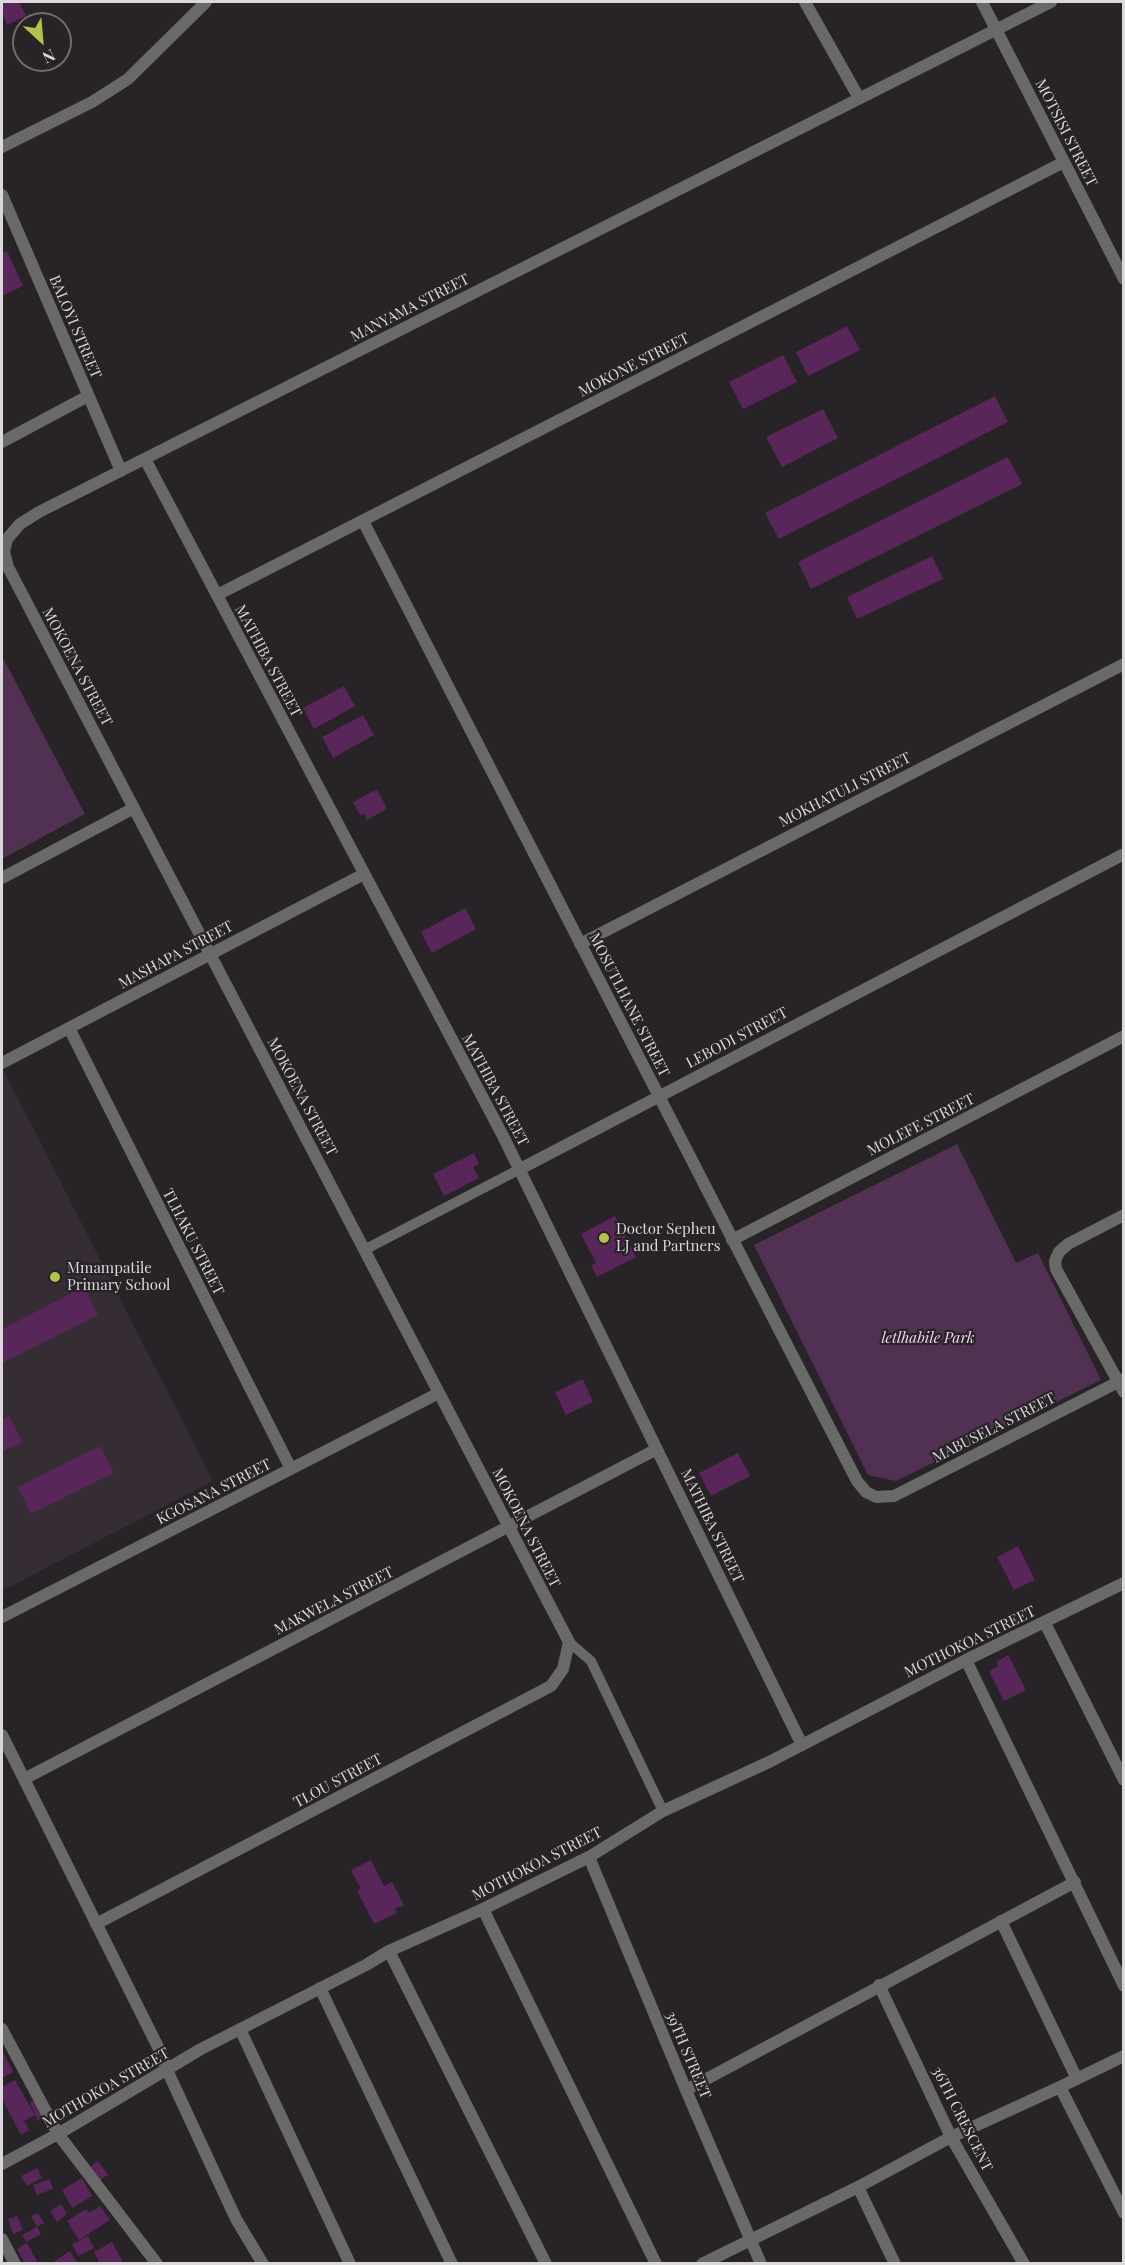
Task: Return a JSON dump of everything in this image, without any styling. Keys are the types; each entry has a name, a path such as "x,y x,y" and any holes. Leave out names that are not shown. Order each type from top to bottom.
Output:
{"street":[{"path":"2,147 92,102 128,79 206,2"},
{"path":"805,2 859,98"},
{"name":"MOTSISI STREET","path":"982,2 1124,279"},
{"name":"MANYAMA STREET","path":"8,567 4,552 5,545 7,538 20,524 1051,2"},
{"name":"MOKONE STREET","path":"217,595 1064,162"},
{"name":"BALOYI STREET","path":"2,195 121,471"},
{"path":"2,442 91,401"},
{"name":"MATHIBA STREET","path":"145,459 520,1169 802,1745"},
{"name":"MOSUTLHANE STREET","path":"363,521 857,1480 866,1492 876,1497"},
{"name":"MOKOENA STREET","path":"8,567 569,1642"},
{"name":"MOKHATULI STREET","path":"580,944 1124,663"},
{"path":"2,878 134,808"},
{"name":"LEBODI STREET","path":"364,1250 1124,854"},
{"name":"MASHAPA STREET","path":"2,1064 364,874"},
{"name":"TLHAKU STREET","path":"69,1028 291,1469"},
{"name":"MOLEFE STREET","path":"732,1240 1124,1036"},
{"path":"1122,1384 1056,1269 1055,1261 1059,1252 1068,1244 1124,1215"},
{"name":"MABUSELA STREET","path":"876,1497 894,1496 1122,1384"},
{"name":"KGOSANA STREET","path":"2,1617 439,1393"},
{"name":"MAKWELA STREET","path":"24,1779 657,1449"},
{"name":"MOTHOKOA STREET","path":"2,2164 58,2134 166,2070 389,1951 483,1909 589,1857 663,1811 802,1745 966,1660 1124,1583"},
{"path":"1045,1623 1124,1780"},
{"path":"569,1642 591,1661 663,1811"},
{"name":"TLOU STREET","path":"96,1924 551,1686 563,1669 569,1642"},
{"path":"966,1660 1124,1986"},
{"path":"2,1735 160,2051 166,2070 236,2219 263,2264"},
{"name":"39TH STREET","path":"589,1857 761,2264"},
{"path":"686,2090 1074,1882"},
{"path":"483,1909 656,2264"},
{"path":"1001,1921 1077,2079"},
{"path":"389,1951 546,2264"},
{"name":"36TH CRESCENT","path":"879,1985 951,2137 1024,2264"},
{"path":"320,1988 452,2264"},
{"path":"2,2029 58,2134 157,2264"},
{"path":"240,2030 350,2264"},
{"path":"702,2264 858,2187 951,2137 1124,2056"},
{"path":"1060,2087 1124,2213"},
{"path":"858,2187 895,2264"},
{"path":"2,2239 15,2264"}],"shaded area":[{"name":"Mmampatile Primary School","path":"4,1071 213,1481 2,1591 2,1072"}],"green space":[{"path":"2,656 85,814 2,859"},
{"name":"letlhabile Park","path":"957,1144 1016,1263 1038,1253 1101,1380 896,1481 868,1475 754,1245"}],"building":[{"path":"2,2 19,2 24,12 12,12 12,23 7,25 2,14"},
{"path":"7,251 23,286 2,296 2,253"},
{"path":"847,326 860,350 808,376 796,352"},
{"path":"783,355 797,382 743,409 729,382"},
{"path":"995,396 1008,422 779,539 765,513"},
{"path":"823,409 838,438 782,467 766,437"},
{"path":"1008,457 1022,484 811,589 798,562"},
{"path":"932,556 943,579 857,619 847,597"},
{"path":"344,686 355,706 314,729 303,708"},
{"path":"363,715 374,735 333,758 322,737"},
{"path":"377,789 387,809 367,820 364,813 360,815 353,802"},
{"path":"465,908 476,929 432,953 421,932"},
{"path":"474,1153 479,1164 473,1167 479,1178 444,1196 433,1174"},
{"path":"615,1216 636,1257 597,1277 591,1265 596,1263 581,1234"},
{"path":"84,1287 98,1315 2,1363 2,1329"},
{"path":"583,1379 593,1402 566,1415 555,1392"},
{"path":"9,1416 22,1442 2,1452 2,1420"},
{"path":"100,1446 114,1473 31,1514 18,1487"},
{"path":"738,1453 750,1476 711,1496 699,1473"},
{"path":"1018,1546 1035,1580 1014,1590 997,1557"},
{"path":"1008,1655 1026,1690 1004,1701 989,1671 998,1666 996,1662"},
{"path":"371,1860 384,1886 392,1882 404,1905 395,1909 397,1913 374,1924 357,1891 361,1889 351,1870"},
{"path":"2,2049 13,2072 2,2078"},
{"path":"15,2080 35,2115 24,2121 29,2130 21,2135 2,2099 2,2087"},
{"path":"38,2099 45,2117 38,2121 30,2102"},
{"path":"98,2161 108,2175 100,2180 90,2167"},
{"path":"37,2168 42,2178 27,2186 21,2176"},
{"path":"82,2178 92,2196 72,2208 62,2190"},
{"path":"50,2179 53,2189 37,2195 33,2185"},
{"path":"61,2204 67,2214 57,2222 50,2211"},
{"path":"100,2206 110,2220 79,2240 67,2221 86,2209 89,2213"},
{"path":"38,2213 44,2223 37,2227 31,2216"},
{"path":"17,2216 23,2230 13,2234 8,2219"},
{"path":"37,2227 41,2234 26,2242 22,2235"},
{"path":"88,2236 94,2248 78,2256 72,2244"},
{"path":"112,2242 124,2264 100,2264 94,2252"},
{"path":"27,2243 37,2261 33,2264 25,2264 17,2249"},
{"path":"70,2251 78,2264 50,2264"}],"place":[{"name":"Doctor Sepheu LJ and Partners","path":"604,1238"},
{"name":"Mmampatile Primary School","path":"55,1277"}]}
